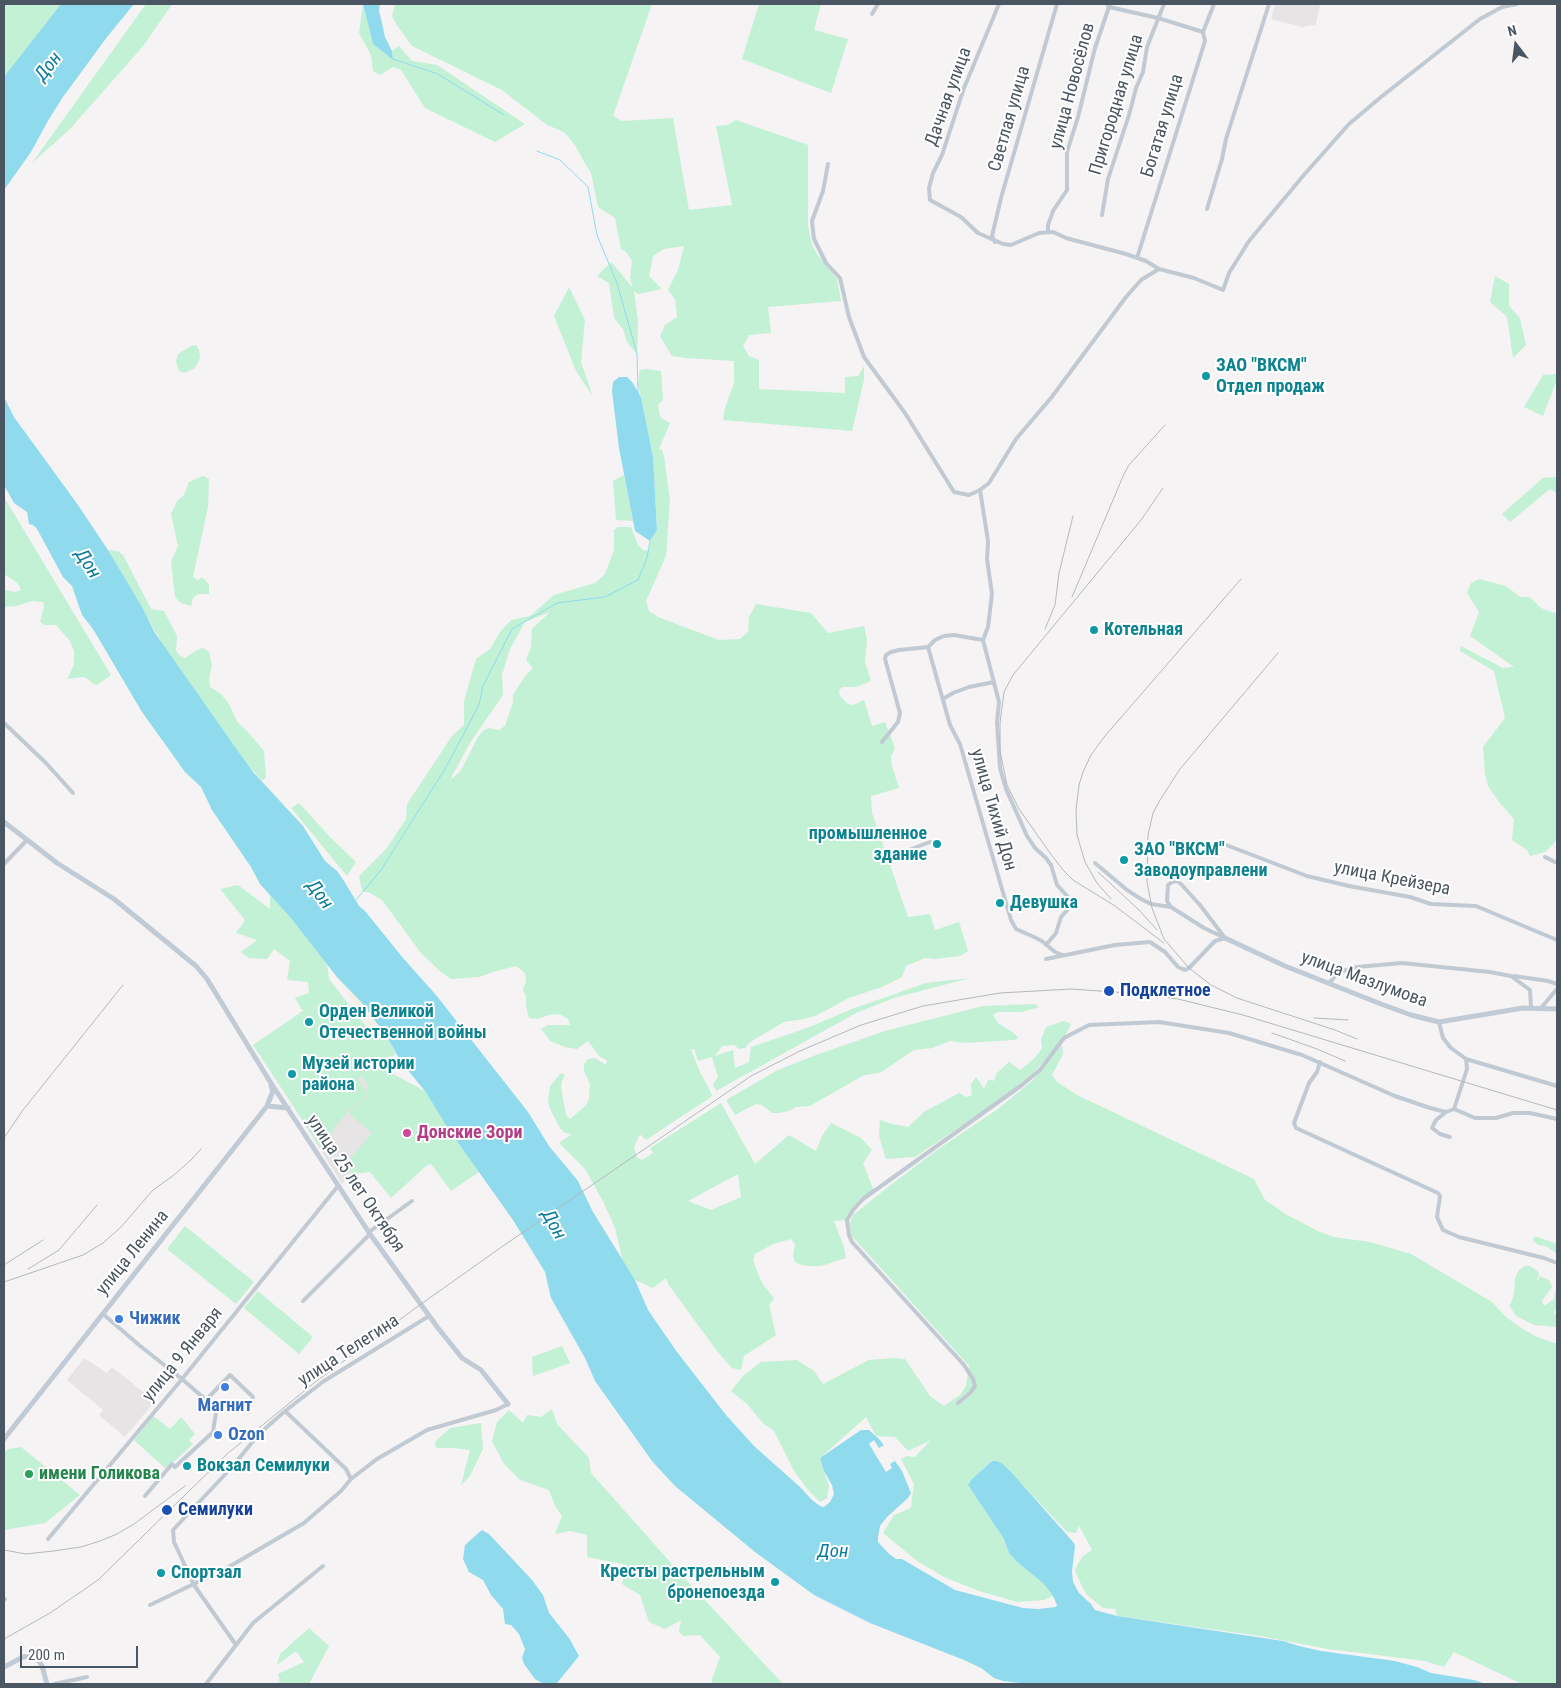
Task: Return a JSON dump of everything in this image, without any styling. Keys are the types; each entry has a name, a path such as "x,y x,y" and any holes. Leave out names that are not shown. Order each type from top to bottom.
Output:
{"street":[{"path":"872,14 878,4"},
{"name":"Дачная улица","path":"995,242 978,233 961,217 930,200 929,188 964,88 999,4"},
{"name":"Светлая улица","path":"995,242 992,236 1001,198 1057,4"},
{"name":"Пригородная улица","path":"1102,215 1108,179 1130,115 1136,88 1143,72 1147,47 1164,4"},
{"name":"Богатая улица","path":"1137,258 1205,41 1203,32 1214,4"},
{"path":"1207,209 1226,139 1269,4"},
{"path":"995,242 1011,245 1039,233 1048,232 1137,258 1159,268 1194,278 1223,290 1229,273 1249,241 1349,124 1380,96 1472,25 1502,6 1517,4"},
{"path":"1109,5 1203,32"},
{"name":"улица Новосёлов","path":"1048,232 1048,225 1053,211 1067,190 1067,152 1078,117 1095,48 1109,5"},
{"path":"828,164 823,191 812,221 814,240 826,263 840,278 849,317 864,357 905,413 954,492 969,495 989,483 1016,439 1051,398 1122,302 1141,280 1159,268"},
{"path":"980,490 987,533 987,559 992,594 988,627 983,640 999,702 1000,768 1006,789 1027,836 1051,865 1057,885 1069,898 1070,902 1069,908 1061,917 1056,933 1046,945"},
{"path":"882,742 898,722 900,713 885,659 886,655 899,650 928,647 934,640 944,636 954,635 983,640"},
{"name":"улица Тихий Дон","path":"928,647 944,698 950,725 960,744 1012,920 1016,929 1034,936 1055,952 1063,955"},
{"path":"944,698 969,687 994,682"},
{"path":"4,722 46,763 73,793"},
{"name":"улица 25 лет Октября","path":"4,822 26,841 57,863 114,899 196,966 207,979 269,1080 370,1233 462,1358 481,1370 508,1404"},
{"path":"4,864 26,841"},
{"path":"882,860 930,842"},
{"name":"улица Крейзера","path":"1221,843 1307,876 1410,897 1431,904 1476,906 1557,940"},
{"path":"1546,857 1557,863"},
{"path":"1095,863 1127,890 1141,899 1151,904 1171,907"},
{"path":"1177,881 1181,884 1225,938 1204,928 1171,907 1167,901 1168,885 1177,881"},
{"path":"1046,958 1116,944 1150,942 1160,947 1178,966 1186,970 1214,941 1225,938"},
{"name":"улица Мазлумова","path":"1225,938 1285,966 1411,1015 1439,1022 1531,1008 1557,1009"},
{"path":"1329,983 1340,972 1356,967 1402,963 1459,968 1548,981 1557,984"},
{"path":"1511,976 1530,990 1531,1008"},
{"path":"1542,1008 1557,989"},
{"path":"958,1403 975,1386 973,1379 964,1365 852,1242 847,1220 863,1199 1022,1085 1040,1070 1064,1038 1089,1025 1136,1022 1158,1022 1229,1033 1302,1055 1395,1096 1446,1112"},
{"path":"1439,1022 1442,1038 1451,1048 1466,1059 1557,1086"},
{"path":"1454,1109 1467,1069 1466,1059"},
{"path":"1320,1062 1317,1072 1309,1083 1294,1123 1296,1128 1438,1193 1440,1196 1437,1217 1443,1230 1459,1237 1557,1263"},
{"path":"269,1080 272,1091 267,1106 288,1108"},
{"name":"улица Ленина","path":"4,1439 267,1106"},
{"path":"1450,1138 1432,1128 1436,1120 1446,1112 1454,1109 1475,1118 1496,1118 1512,1113 1530,1113 1557,1119"},
{"name":"улица 9 Января","path":"48,1539 182,1379 338,1186"},
{"path":"303,1301 370,1233 412,1201"},
{"path":"102,1314 182,1379 206,1400 216,1412 213,1432 175,1467 172,1464 145,1496"},
{"name":"улица Телегина","path":"194,1585 174,1542 173,1530 232,1467 259,1434 285,1410 324,1382 430,1316"},
{"path":"206,1400 230,1375 253,1397"},
{"path":"150,1605 194,1585 304,1523 341,1491 351,1479 377,1459 427,1430 496,1410 508,1404"},
{"path":"285,1410 346,1469 351,1479"},
{"path":"206,1684 253,1623 323,1566"},
{"path":"194,1585 236,1645"},
{"path":"4,1667 23,1657 30,1656 39,1661 47,1684"},
{"path":"54,1684 87,1677"}],"shaded area":[{"path":"1275,4 1320,4 1316,25 1302,27 1271,19"},
{"path":"374,1049 413,1098 342,1184 293,1106"},
{"path":"84,1358 107,1373 112,1367 155,1401 125,1437 99,1415 103,1410 67,1380"}],"green space":[{"path":"4,4 63,4 4,80"},
{"path":"146,4 172,4 144,45 70,129 32,163"},
{"path":"363,4 373,44 393,60 392,51 399,46 412,61 437,65 525,124 495,142 425,108 401,70 393,67 380,75 373,71 371,55 359,33"},
{"path":"395,4 652,4 613,116 622,121 673,118 689,210 732,205 716,126 727,125 736,120 808,145 808,225 812,245 837,279 841,301 768,307 771,333 749,335 743,346 749,356 759,360 759,389 845,393 845,377 858,376 864,366 864,380 852,431 723,420 725,408 734,383 734,361 672,356 660,336 665,325 677,317 675,299 668,290 678,270 684,246 664,249 653,256 649,276 662,289 638,294 634,291 638,321 637,354 627,342 623,329 614,318 609,283 597,276 611,262 633,288 630,278 632,261 626,252 621,249 615,218 598,207 591,173 575,145 564,132 547,125 502,90 412,46 392,16"},
{"path":"759,4 821,4 814,30 848,39 831,93 742,59"},
{"path":"1495,276 1509,284 1509,306 1520,318 1526,345 1513,358 1507,317 1490,302"},
{"path":"569,287 585,320 581,362 593,397 576,371 554,316"},
{"path":"196,345 200,358 195,368 184,373 179,371 176,362 178,354"},
{"path":"640,370 661,371 663,400 658,405 659,412 661,418 670,423 659,449 662,450 664,456 670,500 666,556 646,601 649,611 658,617 719,640 740,639 748,632 749,617 756,604 811,613 828,633 864,626 867,639 865,662 871,681 856,687 843,687 839,690 840,696 848,704 853,705 864,700 872,726 885,722 895,748 891,757 899,788 871,796 872,813 908,917 930,914 935,930 959,922 968,951 960,956 935,959 925,958 906,966 902,977 882,987 849,998 817,1015 784,1022 750,1042 745,1048 739,1049 734,1045 722,1046 715,1056 733,1050 735,1068 749,1062 751,1047 926,983 970,978 894,998 856,1013 716,1091 713,1084 718,1077 712,1057 698,1061 694,1049 691,1049 712,1095 711,1097 646,1140 641,1135 639,1136 634,1147 637,1157 642,1160 653,1153 650,1148 721,1103 755,1164 789,1135 816,1151 822,1136 831,1123 861,1138 872,1150 863,1163 874,1191 863,1199 847,1220 834,1221 846,1258 821,1266 801,1265 795,1262 793,1256 795,1244 791,1239 773,1244 755,1254 753,1261 762,1283 774,1298 769,1305 776,1335 744,1356 741,1370 732,1368 717,1351 668,1284 666,1278 653,1288 635,1280 623,1262 615,1228 604,1203 585,1169 559,1143 572,1134 565,1133 560,1128 550,1109 548,1102 550,1086 561,1073 565,1075 561,1088 566,1115 570,1119 586,1105 589,1099 590,1084 584,1071 584,1064 588,1059 595,1058 606,1065 607,1060 600,1057 588,1041 577,1049 550,1041 541,1029 548,1025 570,1025 568,1019 559,1014 538,1019 529,1018 526,996 523,990 526,981 525,973 516,966 479,977 451,979 441,972 421,953 382,900 362,891 359,876 387,848 406,819 407,804 452,736 464,725 464,701 476,659 490,649 500,632 511,620 530,616 554,595 595,583 605,574 614,550 614,530 618,527 631,527 638,545 643,550 649,551 650,541 657,530 653,457 638,383","holes":["550,612 532,629 531,647 526,660 533,668 525,676 513,695 513,702 505,726 499,730 489,728 484,730 478,737 460,772 450,780 470,743 503,695 502,675 510,649 525,622","738,1174 741,1197 711,1210 688,1201"]},
{"path":"1557,374 1557,379 1543,416 1524,407 1543,375"},
{"path":"624,475 633,521 616,520 613,481"},
{"path":"203,476 209,479 208,507 193,577 198,580 202,577 209,584 209,594 198,594 193,598 191,606 181,603 175,597 171,562 178,546 171,514 177,501 184,495 189,482"},
{"path":"1543,478 1557,478 1557,493 1550,489 1510,522 1502,514"},
{"path":"4,497 111,675 97,685 84,677 67,679 74,665 74,651 70,641 56,625 45,625 40,622 44,607 43,602 32,601 16,606 4,607 4,590 15,592 21,590 16,582 4,574"},
{"path":"108,550 118,551 123,555 151,609 164,611 177,636 176,650 179,655 185,658 203,648 209,652 212,665 209,679 210,687 221,694 229,704 237,722 264,751 266,777 262,781 240,755 165,648"},
{"path":"1479,579 1506,586 1520,597 1530,597 1541,608 1557,614 1557,840 1545,852 1530,856 1527,850 1512,840 1514,819 1488,786 1485,774 1483,747 1505,718 1494,671 1460,651 1461,646 1503,668 1514,667 1470,636 1479,612 1467,593 1471,583"},
{"path":"299,803 356,862 347,876 291,808"},
{"path":"238,885 270,909 270,895 290,917 327,964 329,979 371,1033 387,1037 391,1044 396,1055 370,1062 425,1091 449,1130 479,1172 451,1191 431,1164 426,1166 391,1198 370,1172 352,1174 344,1166 372,1133 348,1113 369,1095 366,1090 369,1087 362,1076 358,1079 368,1095 347,1112 320,1147 253,1045 304,1010 301,1009 295,998 309,993 308,982 287,980 290,961 274,949 267,959 249,958 241,952 257,940 236,933 245,920 220,889"},
{"path":"1035,1004 1039,1007 1022,1012 998,1012 993,1015 998,1023 1015,1034 1018,1038 1014,1040 964,1043 950,1041 933,1048 914,1050 880,1073 864,1075 810,1106 796,1107 789,1111 772,1113 762,1105 756,1104 735,1115 726,1100 778,1070 885,1031 983,1006"},
{"path":"1064,1021 1071,1024 1064,1038 1025,1083 915,1157 886,1159 879,1136 880,1120 908,1127 924,1112 959,1093 966,1097 972,1095 971,1084 976,1077 984,1089 988,1080 993,1080 994,1082 996,1074 1009,1062 1020,1070 1035,1058 1042,1048 1041,1039 1046,1027"},
{"path":"1062,1045 1063,1054 1052,1075 1057,1082 1077,1095 1254,1179 1265,1200 1287,1215 1320,1232 1334,1237 1370,1242 1411,1254 1492,1302 1505,1316 1521,1328 1537,1337 1557,1344 1557,1684 1522,1684 1454,1652 1444,1667 1425,1661 1328,1649 1260,1636 1117,1616 1115,1609 1103,1608 1086,1594 1077,1576 1075,1569 1083,1556 1092,1550 1079,1526 1076,1533 1067,1532 1003,1464 992,1461 971,1480 969,1486 1004,1539 1009,1553 1044,1584 1053,1596 1044,1600 1017,1602 979,1591 944,1577 917,1561 883,1533 894,1515 911,1508 914,1484 901,1459 907,1456 915,1457 931,1440 908,1451 895,1437 876,1436 866,1417 820,1458 829,1486 827,1498 820,1502 794,1471 774,1431 764,1424 746,1403 731,1391 743,1376 761,1362 797,1360 814,1371 823,1384 869,1360 895,1358 905,1359 930,1396 944,1406 960,1395 966,1386 969,1366 851,1235 850,1223 853,1215 892,1184 937,1150 998,1109 1033,1080"},
{"path":"185,1226 254,1282 236,1304 167,1249"},
{"path":"1535,1236 1557,1244 1557,1254 1546,1246 1538,1245 1533,1240"},
{"path":"1525,1266 1530,1266 1539,1273 1537,1280 1539,1276 1549,1280 1552,1287 1542,1301 1544,1306 1554,1299 1555,1292 1557,1291 1557,1308 1554,1314 1557,1315 1557,1327 1534,1325 1516,1316 1509,1305 1514,1294 1515,1278 1519,1270"},
{"path":"258,1291 313,1337 299,1354 244,1308"},
{"path":"562,1346 570,1363 533,1376 532,1357"},
{"path":"552,1409 557,1424 589,1458 591,1473 688,1582 783,1684 712,1684 720,1657 700,1635 683,1636 679,1632 681,1620 665,1629 649,1622 640,1595 622,1584 627,1565 587,1557 587,1535 570,1531 555,1534 562,1516 555,1506 549,1490 520,1480 504,1464 492,1441 497,1422 509,1410 523,1423 527,1415 541,1417"},
{"path":"153,1416 170,1429 181,1417 195,1434 189,1440 193,1444 166,1469 134,1440"},
{"path":"481,1423 483,1449 470,1476 461,1485 470,1450 436,1448 435,1442 450,1428"},
{"name":"имени Голикова","path":"21,1447 80,1495 45,1523 4,1530 4,1453 8,1449"},
{"path":"309,1628 329,1646 309,1684 280,1684 278,1674 304,1662 296,1651 277,1665 280,1654"}],"sand":[{"path":"337,977 362,1003 387,1037 373,1031"}],"water":[{"name":"Дон","path":"61,4 134,4 63,97 31,152 4,190 4,77"},
{"path":"363,4 380,4 379,10 385,37 392,51 393,60 373,44"},
{"path":"619,377 627,377 641,397 653,457 657,530 650,541 635,531 619,448 612,391 613,382"},
{"name":"Дон","path":"4,397 14,417 108,550 155,633 240,754 254,773 303,826 325,861 337,871 344,881 359,906 436,995 528,1112 549,1146 578,1181 593,1212 635,1280 648,1310 677,1352 726,1415 754,1446 812,1500 824,1507 830,1502 834,1494 820,1458 861,1430 869,1430 880,1440 902,1471 911,1493 880,1526 878,1542 889,1554 896,1559 902,1559 955,1590 1023,1608 1056,1607 1053,1596 1044,1584 1009,1553 1004,1539 968,1485 992,1461 997,1461 1012,1473 1074,1543 1073,1582 1079,1593 1095,1610 1117,1616 1283,1641 1321,1651 1395,1661 1431,1673 1474,1680 1486,1684 1029,1684 1003,1681 994,1678 981,1668 964,1660 870,1623 814,1595 755,1552 675,1486 652,1461 595,1381 585,1358 551,1298 545,1272 513,1220 449,1130 425,1091 401,1062 387,1037 362,1003 337,977 290,917 260,884 251,867 212,810 201,787 185,772 142,712 93,629 82,615 72,586 63,577 37,529 29,524 27,512 14,503 4,485"},
{"path":"482,1530 489,1534 532,1580 543,1595 549,1613 569,1638 579,1656 557,1683 544,1684 535,1679 524,1664 522,1658 525,1649 519,1634 511,1625 505,1624 503,1609 491,1595 483,1580 469,1572 463,1559 465,1545"}],"pier":[{"path":"874,1440 879,1448 884,1445 895,1461 890,1464 892,1468 886,1472 869,1444"}],"waterway":[{"path":"393,59 438,74 504,115"},
{"path":"537,151 560,160 588,187 597,235 617,283 637,354 638,392"},
{"path":"356,900 381,870 445,769 479,705 483,686 512,629 557,603 605,597 638,580 647,558 650,541"}],"railway":[{"path":"1072,597 1124,474 1129,465 1165,425"},
{"path":"1163,488 1141,520 1013,675 1004,692 1000,723 1000,751 1007,785 1019,809 1063,870 1073,880 1115,906 1164,943"},
{"path":"1045,629 1055,605 1059,573 1073,516"},
{"path":"1111,899 1097,883 1085,862 1077,835 1076,810 1079,785 1083,772 1091,755 1105,736 1241,579"},
{"path":"1278,653 1180,769 1153,813 1148,835 1147,882 1152,908 1164,939 1189,968 1211,985 1237,998 1357,1039"},
{"path":"1098,872 1139,910 1157,930"},
{"path":"4,1138 23,1110 123,985"},
{"path":"4,1639 50,1613 98,1580 227,1454 314,1383 421,1304 751,1076 800,1051 861,1025 923,1006 1000,993 1071,989 1143,994 1178,999 1243,1015 1557,1110"},
{"path":"1314,1018 1348,1020"},
{"path":"1272,1033 1345,1061"},
{"path":"4,1282 83,1255 103,1243 121,1227 153,1190 174,1175 201,1149"},
{"path":"28,1269 59,1250 97,1205"},
{"path":"4,1265 43,1240"},
{"path":"4,1550 26,1554 81,1547 100,1541 134,1524 185,1486"}],"place":[{"name":"ЗАО \"ВКСМ\" Отдел продаж","path":"1206,376"},
{"name":"Котельная","path":"1094,630"},
{"name":"промышленное здание","path":"937,844"},
{"name":"ЗАО \"ВКСМ\" Заводоуправлени","path":"1124,860"},
{"name":"Девушка","path":"1000,903"},
{"name":"Подклетное","path":"1109,991"},
{"name":"Орден Великой Отечественной войны","path":"309,1022"},
{"name":"Музей истории района","path":"292,1074"},
{"name":"Донские Зори","path":"407,1133"},
{"name":"Чижик","path":"119,1319"},
{"name":"Магнит","path":"225,1387"},
{"name":"Ozon","path":"218,1435"},
{"name":"Вокзал Семилуки","path":"187,1466"},
{"name":"имени Голикова","path":"29,1474"},
{"name":"Семилуки","path":"167,1510"},
{"name":"Спортзал","path":"161,1573"},
{"name":"Кресты растрельным бронепоезда","path":"775,1582"}]}
